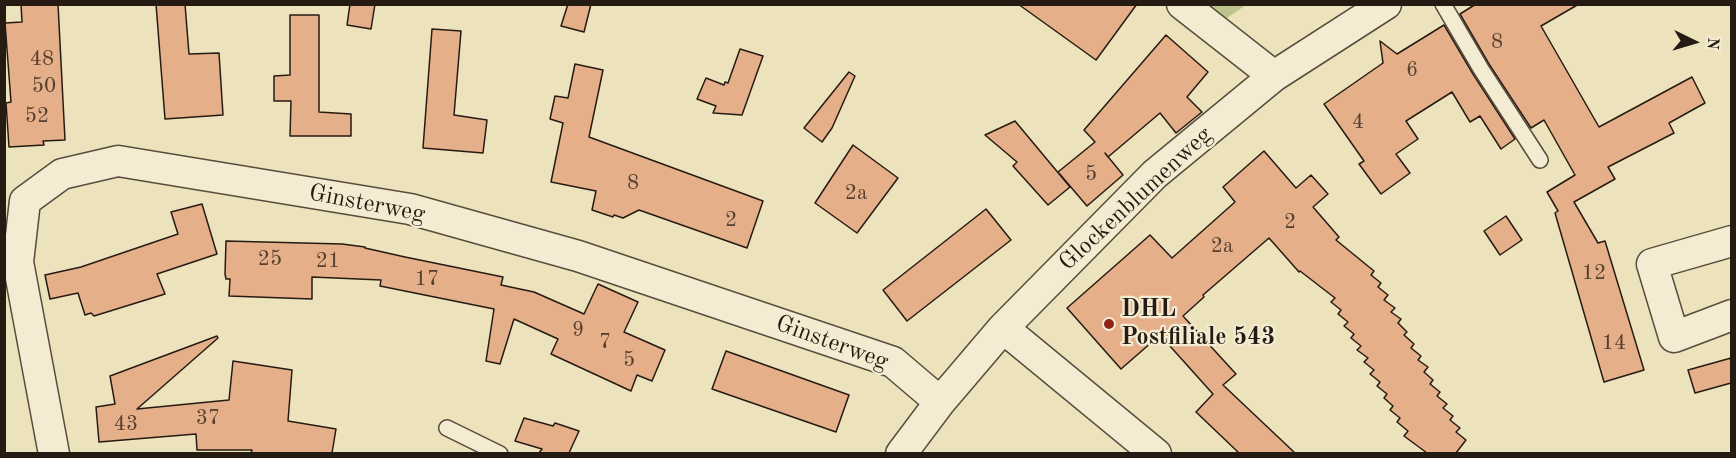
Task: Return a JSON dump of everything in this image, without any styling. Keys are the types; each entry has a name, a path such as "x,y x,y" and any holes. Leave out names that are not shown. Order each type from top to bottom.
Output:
{"street":[{"path":"1182,4 1274,76"},
{"name":"Glockenblumenweg","path":"901,453 940,402 1003,328 1155,174 1274,76 1386,4"},
{"name":"Ginsterweg","path":"54,453 18,262 25,201 62,174 118,161 410,209 578,256 893,362 940,402"},
{"path":"1726,243 1652,264 1674,337 1731,315"},
{"path":"1003,328 1156,453"}],"lane":[{"path":"1443,4 1481,69 1540,160"},
{"path":"447,428 500,453"}],"green space":[{"path":"1182,5 1246,5 1212,28"}],"building":[{"path":"21,4 58,4 65,140 43,141 44,145 9,147 6,103 11,102 5,23 22,22"},
{"path":"156,4 185,4 189,54 219,53 223,115 165,119"},
{"path":"350,4 375,4 371,29 347,25"},
{"path":"568,4 591,4 584,32 561,26"},
{"path":"1018,4 1137,4 1096,60"},
{"path":"1476,4 1579,4 1541,26 1599,127 1692,77 1705,103 1669,123 1674,133 1608,167 1615,179 1574,202 1598,243 1605,241 1644,370 1604,382 1555,213 1558,211 1547,192 1575,175 1544,120 1531,128 1489,64 1460,14"},
{"path":"290,15 319,15 319,112 351,114 351,136 290,136 291,101 274,101 274,76 290,75"},
{"path":"1444,25 1515,139 1501,149 1480,116 1470,122 1452,92 1406,121 1418,139 1396,154 1410,173 1381,194 1359,164 1364,161 1324,104 1383,63 1380,41 1397,54"},
{"path":"432,29 461,31 454,115 487,120 483,153 423,148"},
{"path":"1166,35 1208,72 1187,97 1202,112 1176,133 1160,113 1108,157 1123,175 1087,206 1058,172 1095,142 1084,130"},
{"path":"740,49 763,56 742,115 713,113 716,106 697,99 706,78 724,85 725,82 728,83"},
{"path":"575,64 603,70 589,137 763,201 747,248 639,210 623,218 592,210 596,191 551,182 563,123 550,119 555,96 568,98"},
{"path":"849,72 855,76 832,128 822,142 804,128"},
{"path":"1015,121 1070,187 1048,205 1013,166 1017,162 985,135"},
{"path":"853,145 898,178 857,233 815,203"},
{"path":"1264,151 1296,188 1311,175 1328,194 1313,207 1339,237 1336,240 1374,271 1371,275 1381,283 1378,287 1388,295 1384,300 1395,308 1391,312 1401,319 1398,323 1407,332 1404,335 1414,344 1411,348 1421,356 1418,360 1428,367 1424,372 1433,380 1430,384 1440,392 1437,396 1447,404 1443,408 1453,416 1450,420 1460,428 1456,432 1466,440 1456,453 1427,453 1404,436 1408,431 1397,422 1400,418 1390,410 1393,406 1384,398 1387,394 1377,386 1380,382 1370,374 1374,370 1364,362 1368,358 1357,350 1361,346 1351,338 1354,334 1344,326 1348,322 1338,314 1341,310 1331,302 1335,298 1299,272 1269,238 1203,295 1204,297 1183,316 1236,374 1223,385 1295,453 1239,453 1196,412 1213,394 1160,335 1121,369 1067,308 1150,235 1172,258 1235,202 1223,187"},
{"path":"202,204 217,254 157,274 165,294 94,316 91,313 85,315 78,293 50,299 45,275 81,267 178,234 171,212"},
{"path":"986,209 1011,240 907,321 883,290"},
{"path":"1506,216 1522,240 1500,255 1484,231"},
{"path":"226,241 342,244 365,247 503,277 501,285 534,292 584,314 598,284 638,302 624,332 665,350 652,381 637,375 631,391 551,354 558,339 514,319 500,364 486,361 494,309 380,286 381,280 312,277 312,299 229,296 230,279 226,279 225,274"},
{"path":"217,336 218,338 137,409 229,400 233,361 292,370 288,421 336,429 332,453 197,450 196,434 99,442 96,407 115,404 110,376"},
{"path":"726,351 849,395 836,432 712,389"},
{"path":"1731,358 1731,383 1695,393 1688,370"},
{"path":"524,418 553,426 555,423 579,431 569,453 539,453 542,449 515,441"}],"place":[{"name":"DHL Postfiliale 543","path":"1109,324"}]}
